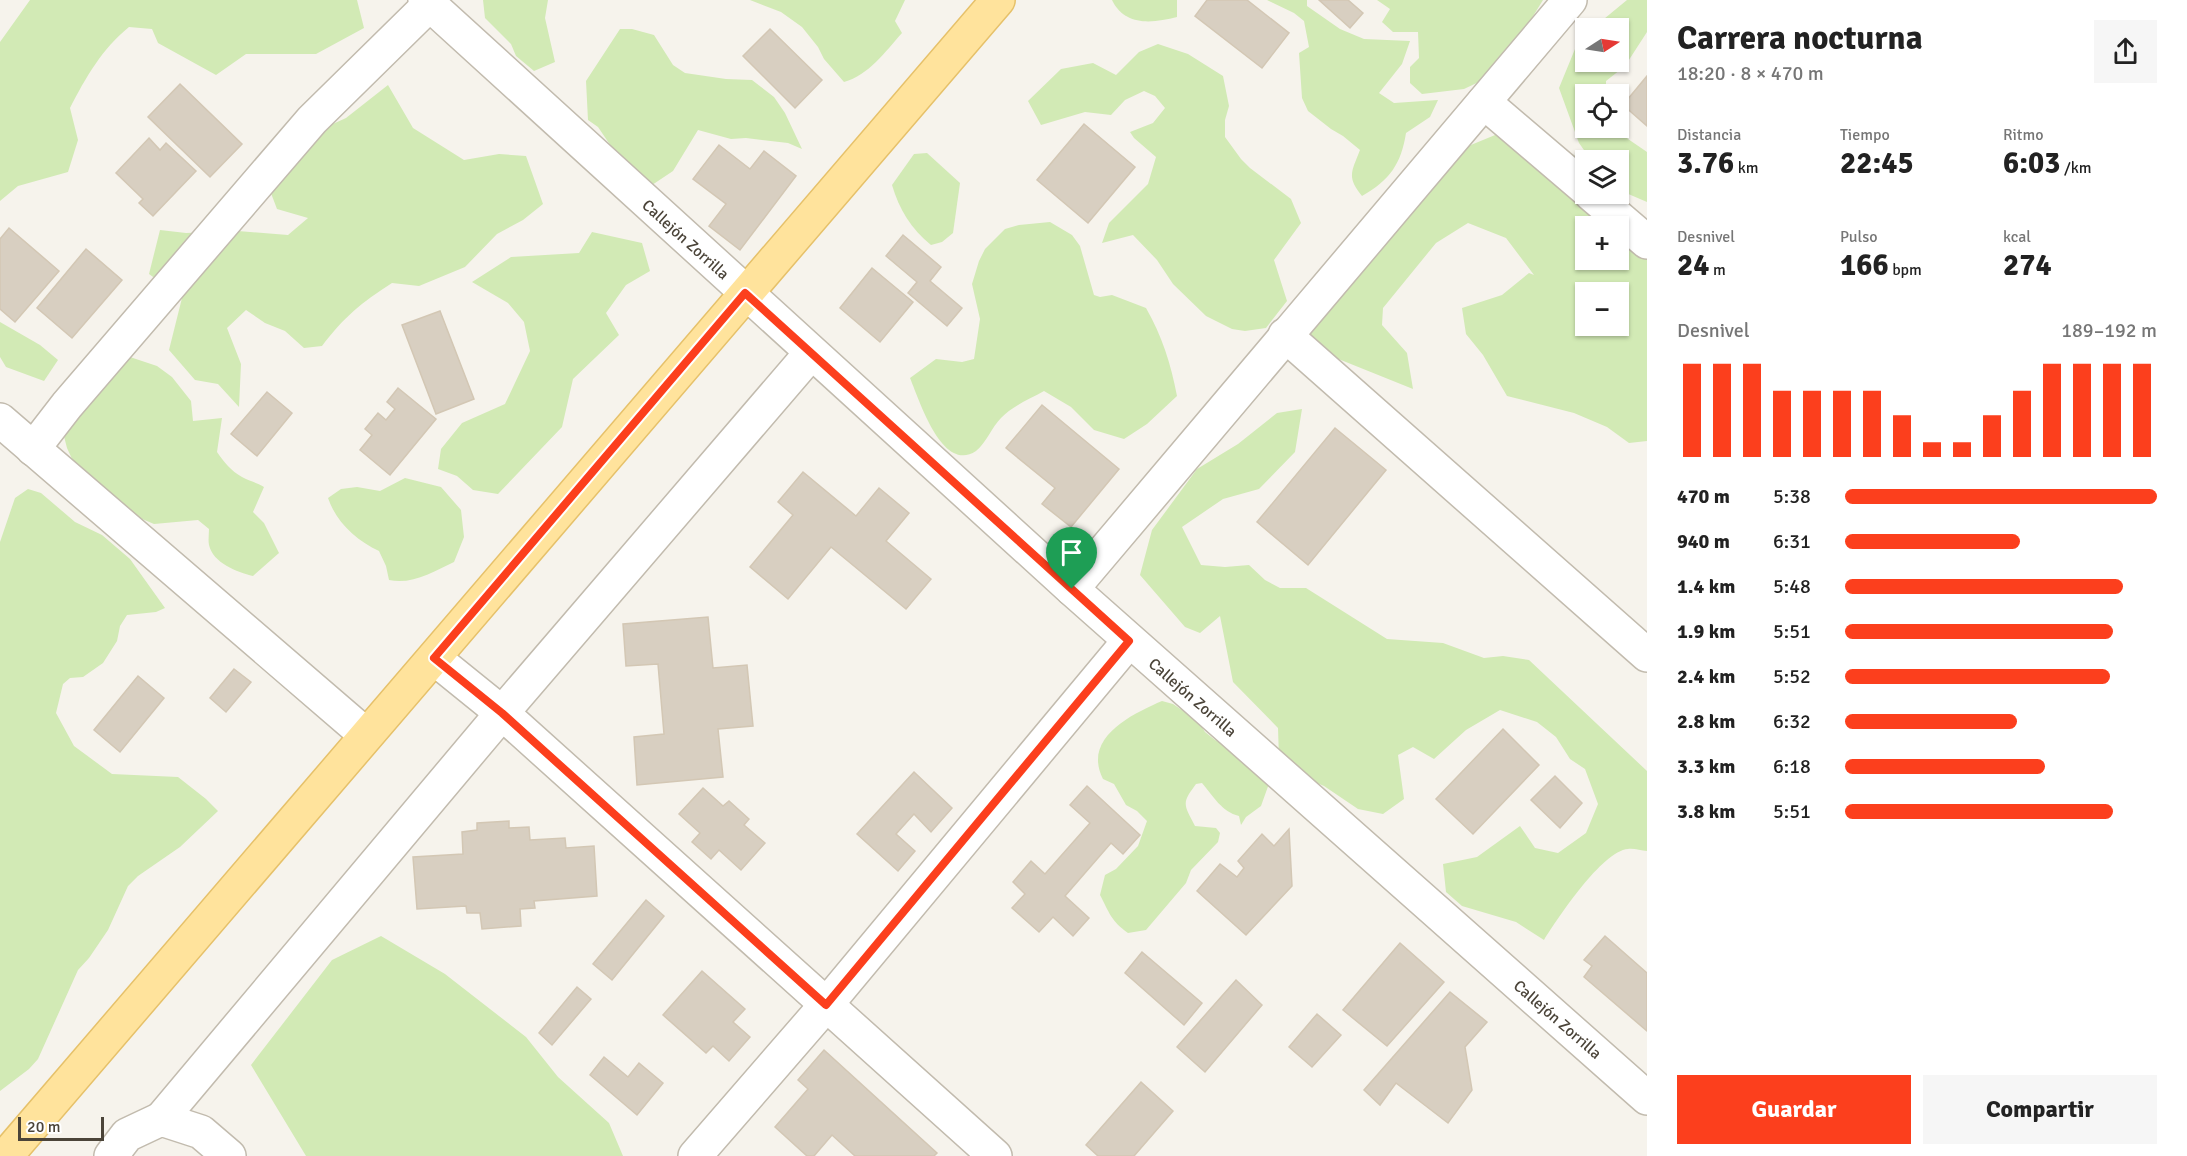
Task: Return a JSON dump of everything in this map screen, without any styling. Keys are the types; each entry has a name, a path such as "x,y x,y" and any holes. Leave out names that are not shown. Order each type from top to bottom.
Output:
{"main road":[{"path":"6,1156 998,0"}],"street":[{"path":"1072,589 1570,0"},
{"name":"Callejón Zorrilla","path":"427,2 1129,641 1647,1098"},
{"path":"33,448 67,405 312,120 427,2"},
{"path":"1484,102 1575,180"},
{"path":"1602,204 1647,242"},
{"path":"1285,335 1647,655"},
{"path":"111,1156 127,1136 161,1119 502,713 811,352"},
{"path":"0,420 366,735"},
{"path":"695,1156 826,1005 1129,641"},
{"path":"434,658 502,713 995,1156"},
{"path":"161,1119 201,1132 229,1156"}],"green space":[{"path":"30,0 357,0 364,28 316,54 246,54 216,75 158,43 152,29 129,27 95,64 70,108 78,140 68,172 18,186 0,201 0,42"},
{"path":"483,0 548,0 545,18 555,62 534,71 516,56 511,44 485,18"},
{"path":"750,0 905,0 895,21 902,33 869,68 844,82 824,59 818,47 802,27 781,12"},
{"path":"1112,0 1177,0 1177,17 1159,21 1132,19 1124,15"},
{"path":"1267,0 1307,0 1307,6 1340,29 1364,39 1410,41 1402,64 1379,93 1394,103 1438,100 1430,117 1406,133 1401,154 1393,170 1380,184 1362,196 1352,179 1360,150 1308,111 1302,98 1299,53 1309,47 1304,21 1294,13"},
{"path":"1377,0 1543,0 1530,21 1483,80 1464,89 1422,94 1410,83 1410,67 1419,58 1418,32 1393,32 1382,22 1390,9"},
{"path":"1627,0 1647,0 1647,32 1629,60 1629,18 1605,18"},
{"path":"620,29 632,29 654,35 673,65 685,73 752,80 774,97 785,113 802,149 788,143 746,138 731,139 698,130 673,171 652,185 619,158 598,127 588,120 586,81"},
{"path":"1158,44 1188,54 1223,76 1229,106 1225,120 1225,137 1250,168 1291,199 1301,223 1274,260 1287,301 1266,328 1245,331 1232,329 1206,316 1173,284 1157,260 1133,235 1102,243 1109,223 1148,184 1156,157 1130,132 1153,123 1165,108 1155,96 1144,91 1125,100 1111,115 1085,112 1041,125 1028,101 1061,69 1093,63 1116,75 1139,52"},
{"path":"1575,49 1575,72 1617,72 1606,81 1606,84 1575,84 1575,132 1559,88"},
{"path":"388,85 413,128 464,160 499,154 526,156 543,204 523,220 497,234 465,267 419,286 392,283 354,311 322,346 304,348 285,331 265,323 246,310 227,328 241,364 239,407 218,384 195,380 169,350 182,298 149,274 160,230 186,233 238,231 288,235 308,218 277,209 269,188 304,137 346,118"},
{"path":"1500,133 1529,136 1574,155 1575,204 1616,204 1628,216 1575,216 1575,270 1629,270 1629,217 1647,235 1647,441 1629,443 1607,427 1574,413 1507,396 1483,355 1466,334 1462,308 1502,295 1529,273 1534,275 1506,238 1468,223 1436,243 1383,308 1382,325 1407,353 1413,389 1321,352 1301,336 1466,147"},
{"path":"1577,138 1627,138 1647,152 1647,202 1629,194 1629,150 1584,150"},
{"path":"927,153 960,183 953,233 942,242 931,245 917,232 907,218 892,185 914,154"},
{"path":"1050,222 1072,235 1080,246 1094,295 1100,297 1112,295 1146,308 1165,350 1177,396 1147,424 1124,439 1094,430 1071,407 1044,391 1005,414 976,451 964,455 953,452 943,444 934,431 910,378 936,359 962,362 974,359 980,319 972,284 985,249 1005,229 1019,225"},
{"path":"592,232 642,243 650,271 626,285 606,313 619,335 573,379 562,427 498,494 473,490 457,476 438,469 441,449 462,423 505,404 530,351 524,322 508,303 472,282 511,257 579,253"},
{"path":"0,322 40,345 58,360 44,381 6,367 0,357"},
{"path":"127,356 157,366 172,377 191,401 193,421 222,418 217,452 234,472 264,487 253,512 264,523 279,553 253,576 233,569 215,557 209,545 209,529 198,520 154,524 102,502 77,470 67,448 58,413"},
{"path":"1302,409 1295,452 1259,489 1223,499 1182,527 1201,565 1225,567 1249,565 1265,580 1280,588 1306,588 1387,639 1443,643 1484,658 1503,656 1529,660 1647,771 1647,851 1628,849 1606,861 1582,887 1544,940 1516,922 1462,906 1446,892 1443,864 1477,857 1520,826 1535,848 1558,853 1586,833 1598,804 1585,769 1570,759 1556,737 1537,722 1500,710 1466,730 1434,759 1413,747 1398,755 1404,799 1383,814 1358,809 1324,786 1301,776 1279,759 1278,728 1233,682 1220,616 1200,633 1185,627 1140,575 1152,530 1197,469 1238,444 1277,413"},
{"path":"405,478 441,487 461,510 464,537 454,562 422,577 406,581 389,580 379,551 348,530 336,515 328,498 341,489 357,487 380,491"},
{"path":"28,489 41,493 75,522 102,535 130,559 165,608 156,612 127,615 120,626 117,641 103,663 83,677 70,678 63,684 56,713 74,746 112,774 178,777 218,811 180,847 138,876 128,886 108,930 78,970 38,1059 29,1069 0,1091 0,542 15,498"},
{"path":"1162,701 1173,704 1198,721 1205,732 1215,740 1238,752 1271,778 1261,806 1246,817 1241,825 1239,816 1223,807 1202,783 1196,784 1186,800 1187,808 1195,826 1216,828 1220,833 1218,842 1191,870 1186,883 1146,930 1128,933 1114,920 1100,895 1105,875 1116,869 1138,846 1147,821 1137,811 1126,805 1114,784 1103,779 1098,764 1099,751 1113,730 1137,713"},
{"path":"381,936 445,974 526,1037 558,1077 609,1123 623,1156 306,1156 251,1065 332,960"}],"building":[{"path":"1207,0 1247,0 1289,33 1262,68 1195,16"},
{"path":"1319,0 1348,0 1363,13 1350,28"},
{"path":"770,29 822,80 795,108 743,56"},
{"path":"1647,76 1647,126 1629,110 1629,98"},
{"path":"180,84 242,144 210,177 148,117"},
{"path":"1084,124 1135,167 1088,223 1037,180"},
{"path":"149,138 160,150 166,143 196,171 153,216 139,203 143,199 116,173"},
{"path":"719,145 750,169 764,151 796,176 740,250 709,226 726,204 693,179"},
{"path":"9,228 59,271 15,322 0,309 0,239"},
{"path":"903,235 941,267 930,281 962,308 947,326 908,293 917,282 886,256"},
{"path":"86,249 122,280 72,338 37,308"},
{"path":"872,268 913,302 880,342 840,308"},
{"path":"440,311 474,399 436,414 402,325"},
{"path":"398,388 436,419 390,475 360,450 372,435 365,429 378,413 386,420 395,409 387,402"},
{"path":"267,392 292,413 257,456 231,434"},
{"path":"1042,405 1119,469 1071,527 1042,504 1055,488 1006,448"},
{"path":"1335,428 1386,470 1308,565 1257,522"},
{"path":"803,472 856,516 879,488 909,513 886,541 931,579 906,609 831,547 788,599 750,567 793,515 778,502"},
{"path":"708,617 713,668 747,665 753,726 718,729 723,777 637,785 634,737 664,734 658,664 626,666 623,624"},
{"path":"234,669 251,682 226,712 210,698"},
{"path":"138,676 164,698 120,752 94,730"},
{"path":"1503,729 1539,765 1473,834 1436,799"},
{"path":"914,772 952,808 931,832 914,814 896,834 915,851 898,871 857,834"},
{"path":"1555,776 1582,803 1560,828 1531,800"},
{"path":"1087,786 1140,835 1123,854 1111,843 1065,896 1089,918 1073,936 1053,917 1039,932 1012,908 1025,894 1013,882 1031,861 1045,874 1090,823 1070,805"},
{"path":"703,788 723,806 729,801 749,819 744,825 765,843 741,870 719,850 711,859 692,842 700,833 679,814"},
{"path":"509,821 509,828 529,827 530,840 565,838 566,848 594,846 597,896 534,901 535,908 520,909 521,926 482,929 480,913 467,913 466,906 417,909 413,857 463,854 462,832 477,830 477,823"},
{"path":"1289,829 1292,886 1246,935 1197,891 1220,864 1237,877 1244,868 1238,861 1262,834 1274,846"},
{"path":"646,900 664,916 612,980 593,964"},
{"path":"1605,936 1647,973 1647,1031 1584,977 1592,966 1584,960"},
{"path":"1400,943 1444,982 1387,1046 1343,1010"},
{"path":"1142,952 1202,1003 1184,1025 1125,973"},
{"path":"702,971 745,1009 733,1022 750,1037 729,1061 713,1046 706,1053 663,1015"},
{"path":"1236,980 1262,1005 1205,1072 1177,1047"},
{"path":"577,987 591,999 552,1045 539,1033"},
{"path":"1450,992 1487,1022 1465,1047 1472,1090 1448,1123 1396,1083 1380,1105 1364,1090"},
{"path":"1317,1014 1341,1035 1312,1067 1289,1047"},
{"path":"824,1050 937,1153 934,1156 855,1156 832,1135 814,1156 807,1156 775,1127 808,1089 798,1080"},
{"path":"604,1057 628,1077 639,1063 663,1083 637,1115 590,1075"},
{"path":"1141,1082 1173,1111 1134,1156 1098,1156 1086,1145"}],"route":[{"path":"745,293 1072,589 1129,641 826,1005 502,713 434,658 745,293"}]}
